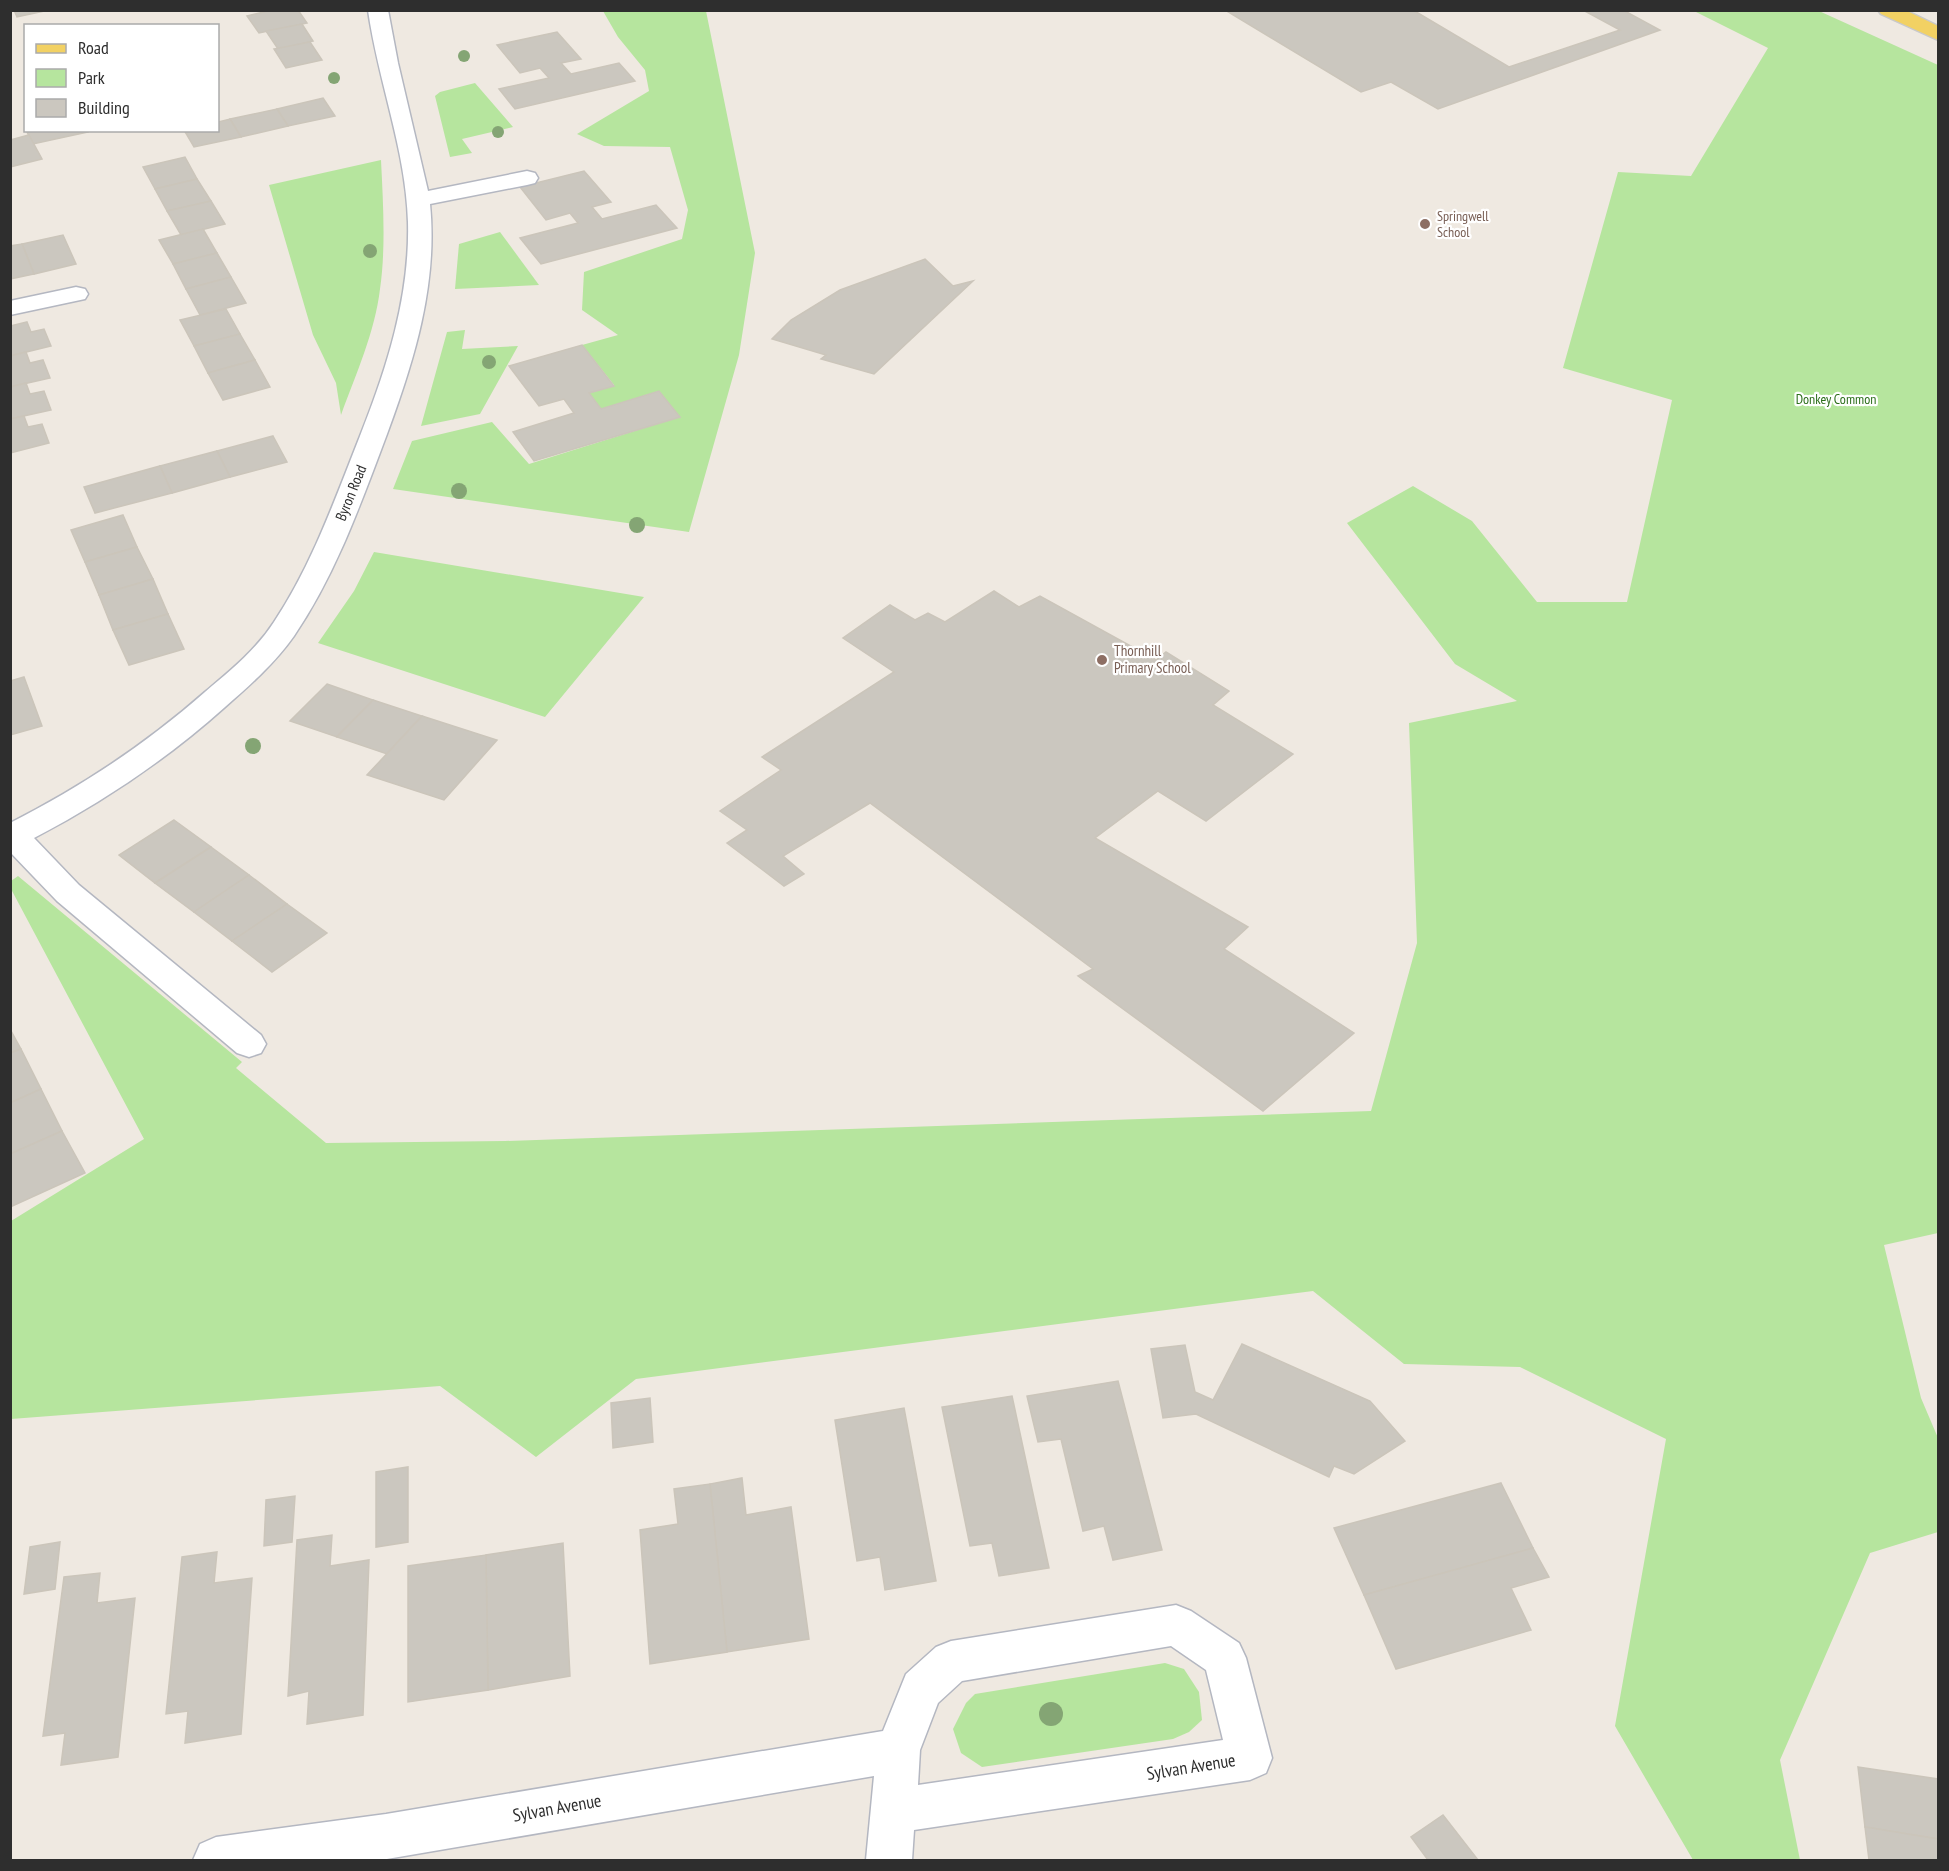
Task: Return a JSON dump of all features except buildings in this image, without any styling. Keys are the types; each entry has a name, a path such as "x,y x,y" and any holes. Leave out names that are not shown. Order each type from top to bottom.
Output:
{"main road":[{"path":"1888,10 1938,34"}],"street":[{"name":"Byron Road","path":"12,836 157,748 236,681 265,653 289,622 319,568 395,381 408,335 415,293 420,223 416,176 382,41 378,10"},
{"path":"418,200 527,178"},
{"path":"10,308 76,294"},
{"path":"12,836 68,893 249,1044"},
{"name":"Sylvan Avenue","path":"889,1860 892,1811 898,1750 921,1689 951,1662 1176,1625 1224,1658 1250,1758 892,1811"},
{"name":"Sylvan Avenue","path":"216,1860 386,1837 898,1750"}],"green space":[{"path":"603,11 706,11 755,253 739,355 689,532 393,489 412,441 492,422 529,464 679,417 659,391 601,409 589,393 614,385 582,345 618,335 582,310 584,272 682,239 688,210 670,147 604,146 577,134 649,91 645,70 618,37"},
{"name":"Donkey Common","path":"1694,11 1819,11 1938,65 1938,1233 1884,1245 1921,1398 1938,1438 1938,1532 1870,1553 1780,1760 1800,1860 1693,1860 1615,1726 1666,1439 1520,1367 1404,1364 1313,1291 636,1379 536,1457 440,1386 11,1419 11,1221 144,1139 11,889 11,881 18,876 242,1062 236,1068 326,1143 505,1141 1371,1111 1417,943 1409,723 1517,701 1455,664 1347,523 1413,486 1472,521 1537,602 1627,602 1672,400 1563,368 1618,172 1691,176 1768,48"},
{"path":"475,83 513,127 462,139 472,153 450,157 435,96 440,92"},
{"path":"381,160 383,241 378,305 364,353 341,415 336,383 313,335 269,185"},
{"path":"500,232 539,285 455,289 459,244"},
{"path":"465,330 462,349 518,346 480,414 421,426 447,332"},
{"path":"374,552 644,597 545,717 318,643 354,591"},
{"path":"1165,1663 1184,1669 1199,1692 1202,1720 1189,1732 1173,1739 982,1767 961,1753 953,1729 966,1703 975,1694"}],"place":[{"name":"Springwell School","path":"1425,224"},
{"name":"Thornhill Primary School","path":"1102,660"}]}
